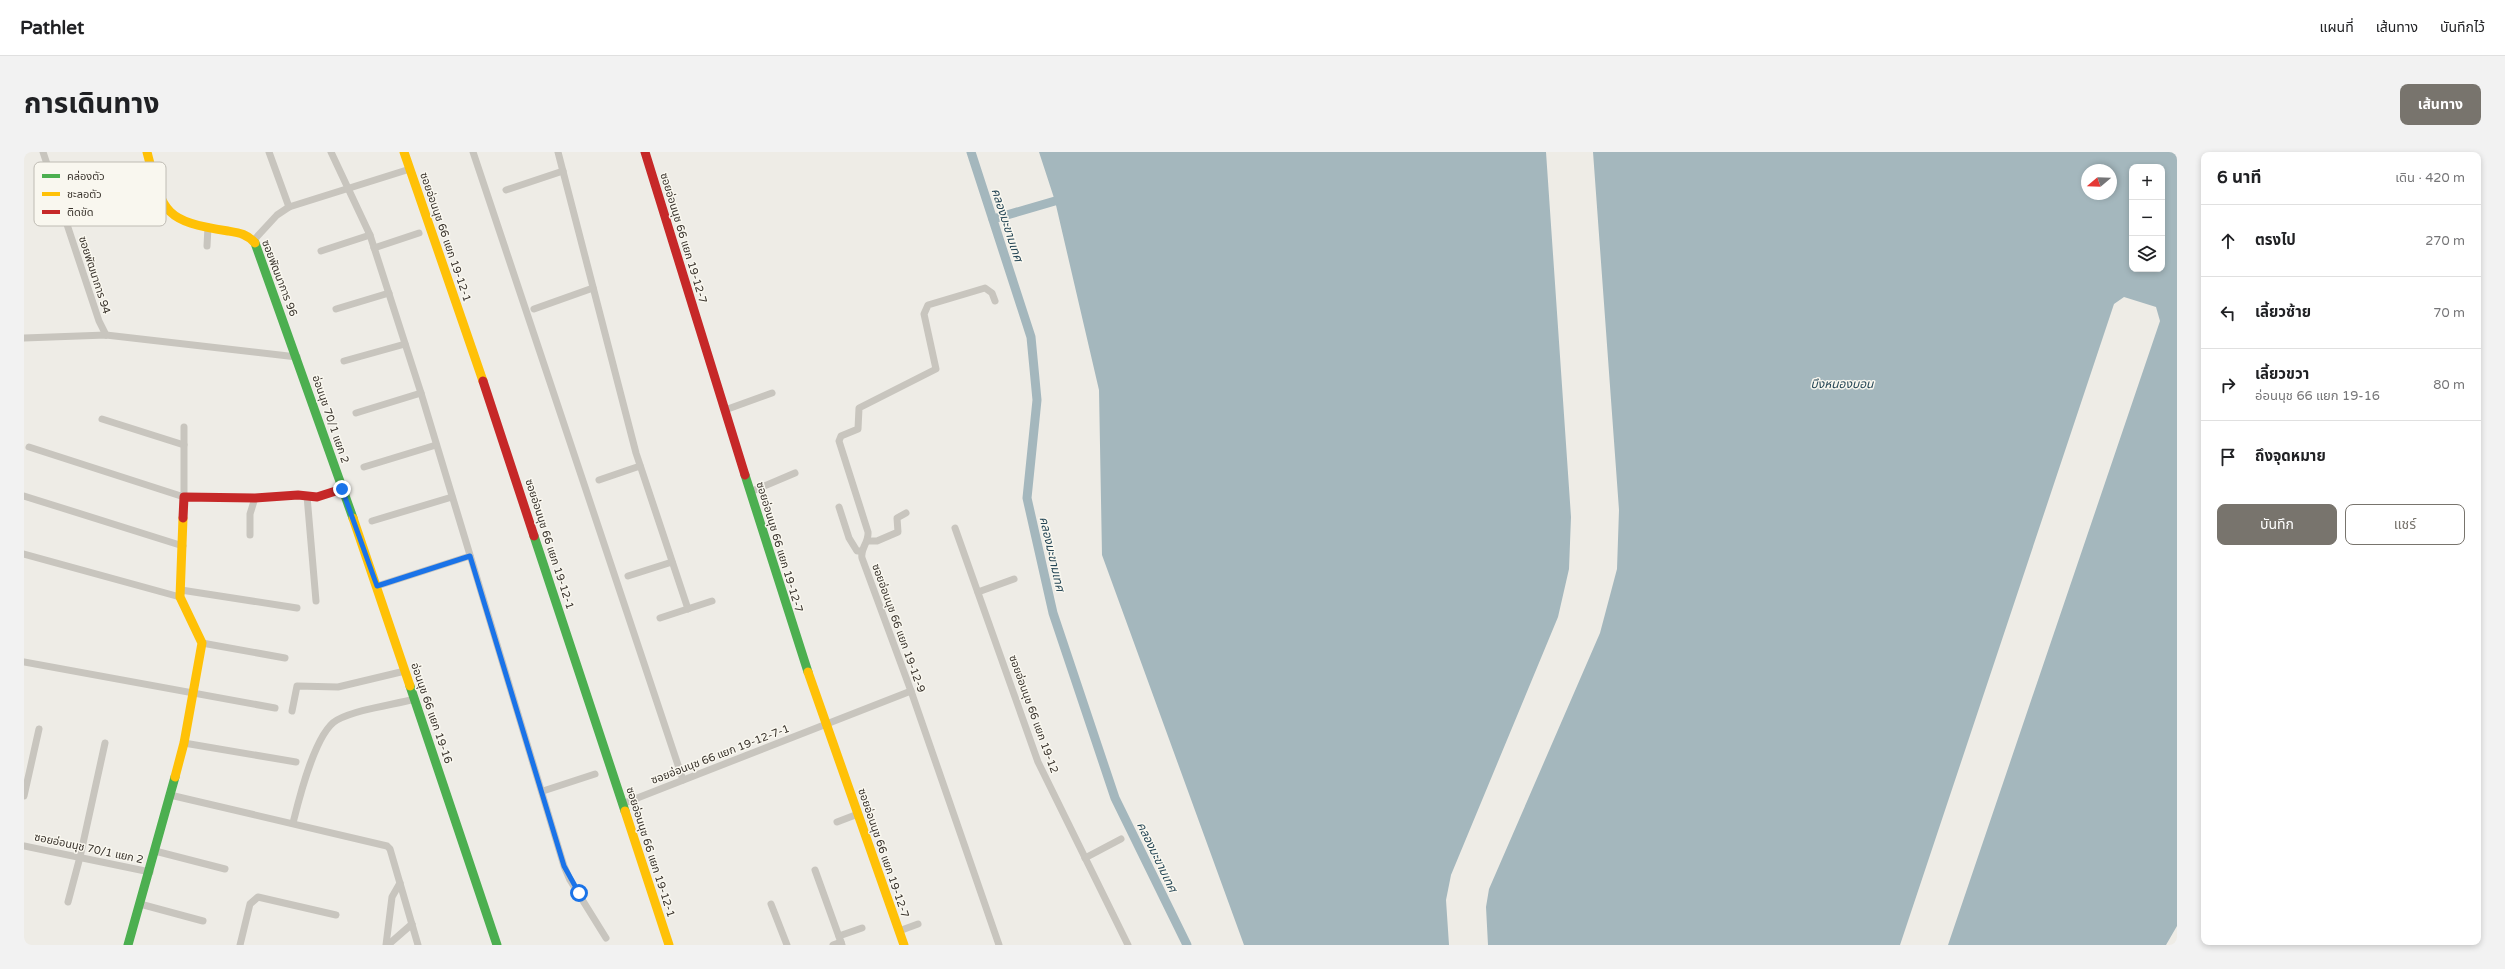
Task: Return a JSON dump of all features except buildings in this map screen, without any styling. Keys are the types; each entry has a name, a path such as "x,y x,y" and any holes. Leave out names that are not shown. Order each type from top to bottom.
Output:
{"street":[{"name":"ซอยพัฒนาการ 94","path":"43,152 46,162"},
{"name":"ซอยพัฒนาการ 96","path":"147,152 151,162"},
{"path":"269,152 289,207"},
{"path":"331,152 370,235 421,393 570,880 606,938"},
{"name":"ซอยอ่อนนุช 66 แยก 19-12-1","path":"404,152 503,440 669,945"},
{"path":"473,152 683,780"},
{"path":"558,152 640,466 688,609"},
{"name":"ซอยอ่อนนุช 66 แยก 19-12-7","path":"645,152 750,492 826,724 904,945"},
{"path":"254,240 278,214 289,207 347,187 410,169"},
{"path":"506,190 563,171"},
{"name":"ซอยพัฒนาการ 96","path":"166,205 168,211 178,220 241,234 254,240 297,357"},
{"name":"ซอยพัฒนาการ 94","path":"68,226 99,321 106,335"},
{"path":"206,246 208,226"},
{"path":"374,248 420,233"},
{"path":"321,251 370,235"},
{"path":"534,309 593,288"},
{"path":"839,507 852,544 857,551 862,551 868,541 868,532 839,444 839,439 858,429 859,408 936,369 924,314 928,305 985,288 992,293 995,301"},
{"path":"336,309 388,293"},
{"path":"24,338 106,335 297,357"},
{"path":"344,361 405,344"},
{"name":"อ่อนนุช 70/1 แยก 2","path":"297,357 342,489"},
{"path":"356,413 421,393"},
{"path":"725,410 772,393"},
{"path":"102,419 184,444"},
{"path":"128,945 150,872 184,743 202,643 180,593 183,546 184,427"},
{"path":"364,467 436,445"},
{"path":"29,447 184,497 255,498 307,496 317,498 342,489"},
{"path":"599,480 640,466"},
{"path":"750,492 795,473"},
{"name":"อ่อนนุช 66 แยก 19-16","path":"342,489 377,586 497,945"},
{"path":"24,496 183,546"},
{"path":"307,496 316,602"},
{"path":"372,521 452,497"},
{"path":"250,535 250,514 255,498"},
{"path":"868,541 877,541 898,532 897,518 906,513"},
{"name":"ซอยอ่อนนุช 66 แยก 19-12","path":"955,528 1038,762 1128,945"},
{"name":"ซอยอ่อนนุช 66 แยก 19-12-9","path":"862,551 862,558 911,691 999,945"},
{"path":"24,554 180,593 297,608"},
{"path":"377,586 470,556"},
{"path":"628,576 672,562"},
{"path":"978,592 1014,579"},
{"path":"660,618 712,601"},
{"path":"202,643 285,658"},
{"path":"24,662 275,708"},
{"path":"292,711 297,686 338,687 405,671"},
{"name":"ซอยอ่อนนุช 66 แยก 19-12-7-1","path":"622,804 911,691"},
{"path":"293,823 307,773 315,753 331,724 344,716 415,699"},
{"path":"24,796 39,729"},
{"path":"68,902 80,857 105,743"},
{"path":"184,743 296,762"},
{"path":"542,791 595,774"},
{"path":"170,795 382,843 390,849 418,945"},
{"path":"837,822 858,814"},
{"path":"1084,858 1121,839"},
{"name":"ซอยอ่อนนุช 70/1 แยก 2","path":"24,846 150,872"},
{"path":"155,851 225,869"},
{"path":"815,870 841,941"},
{"path":"387,945 392,897 400,883"},
{"path":"240,945 250,904 258,897 336,915"},
{"path":"140,904 203,921"},
{"path":"771,904 787,945"},
{"path":"387,945 412,924"},
{"path":"899,931 918,924"},
{"path":"833,945 862,928"}],"water":[{"path":"1039,152 1546,152 1571,517 1569,569 1558,617 1451,875 1446,900 1449,945 1244,945 1102,555 1099,390 1055,201"},
{"name":"บึงหนองบอน","path":"1593,152 2177,152 2177,926 2166,945 1948,945 2160,321 2156,307 2124,297 2114,304 1900,945 1488,945 1486,907 1489,889 1600,633 1617,569 1619,510"}],"waterway":[{"name":"คลองมะขามเทศ","path":"971,152 1031,337 1037,400 1027,498 1053,613 1115,798 1187,945"},
{"path":"993,219 1055,201"}],"traffic: fast":[{"path":"255,243 353,518"},
{"path":"745,475 808,672"},
{"path":"534,536 625,811"},
{"path":"410,686 497,945"},
{"path":"128,945 175,777"}],"traffic: slow":[{"path":"147,152 150,162"},
{"path":"404,152 483,381"},
{"path":"166,206 169,211 178,218 190,223 240,233 255,243"},
{"path":"175,777 184,743 202,643 180,597 183,518"},
{"path":"353,518 410,686"},
{"path":"808,672 904,945"},
{"path":"625,811 669,945"}],"traffic: jam":[{"path":"645,152 745,475"},
{"path":"483,381 534,536"},
{"path":"183,518 184,497 255,498 298,495 317,497 342,489"}],"route":[{"path":"342,489 377,586 470,556 564,866 570,880 579,893"}]}
